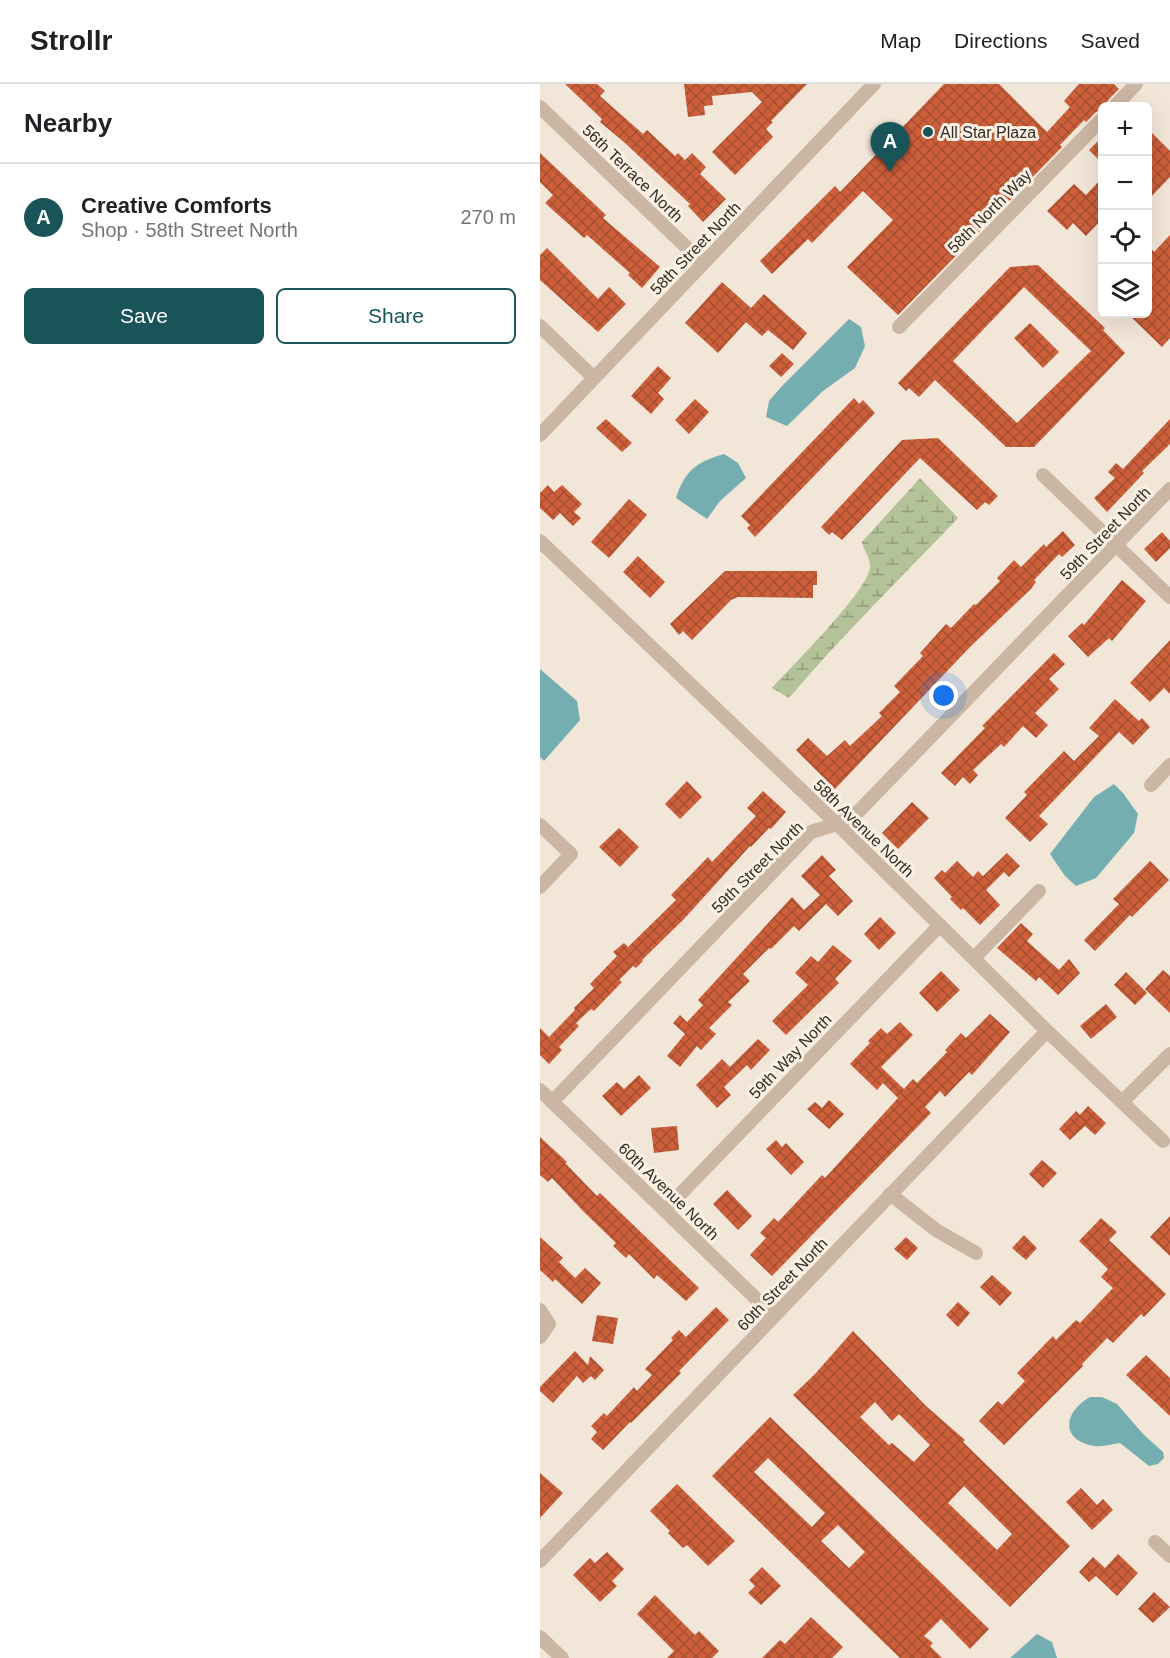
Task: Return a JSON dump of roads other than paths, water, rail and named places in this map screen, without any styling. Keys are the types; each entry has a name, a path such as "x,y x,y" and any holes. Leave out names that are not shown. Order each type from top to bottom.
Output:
{"street":[{"name":"58th Street North","path":"540,435 874,84"},
{"path":"1118,102 1136,84"},
{"name":"56th Terrace North","path":"540,108 703,263"},
{"name":"58th North Way","path":"899,327 1098,123"},
{"path":"540,326 594,378"},
{"path":"1043,475 1170,597"},
{"name":"59th Street North","path":"552,1102 811,832 837,824 858,812 1170,489"},
{"name":"58th Avenue North","path":"540,541 837,824 1162,1141"},
{"path":"1151,785 1170,765"},
{"path":"540,825 571,854 540,887"},
{"path":"974,958 1039,891"},
{"name":"59th Way North","path":"665,1210 940,925"},
{"name":"60th Street North","path":"540,1561 1047,1031"},
{"path":"1122,1102 1170,1054"},
{"name":"60th Avenue North","path":"540,1090 774,1316"},
{"path":"891,1194 936,1230 976,1253"},
{"path":"540,1310 549,1324 540,1337"},
{"path":"1155,1542 1170,1556"},
{"path":"540,1637 562,1658"}],"water":[{"path":"849,319 861,327 865,346 855,368 823,391 787,426 766,417 769,401"},
{"path":"724,454 738,463 746,478 720,501 707,519 676,498 684,480 693,468 706,460"},
{"path":"540,669 577,701 580,720 544,761 540,757"},
{"path":"1114,784 1138,814 1134,833 1096,878 1076,886 1065,876 1050,854 1094,797"},
{"path":"1090,1397 1102,1397 1117,1404 1144,1435 1163,1452 1164,1458 1158,1464 1149,1466 1120,1443 1095,1446 1076,1438 1071,1433 1070,1418 1081,1403"},
{"path":"1037,1634 1052,1642 1057,1658 1010,1658"}],"place":[{"name":"All Star Plaza","path":"928,132"},
{"name":"Creative Comforts","path":"890,172"}]}
